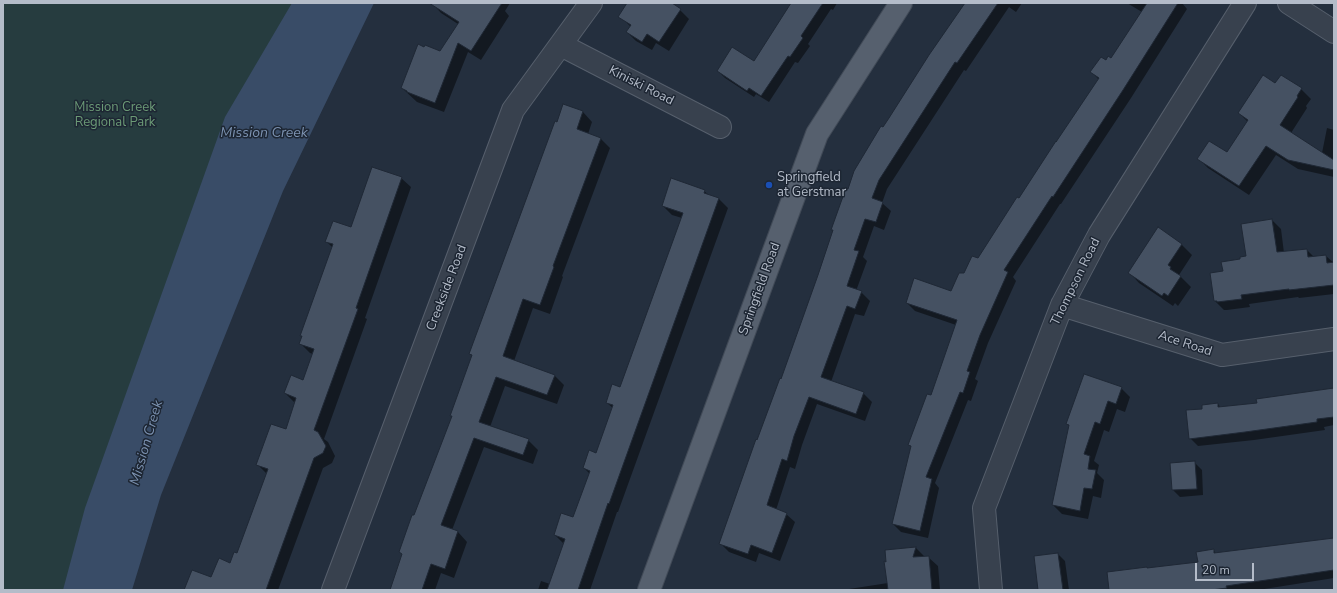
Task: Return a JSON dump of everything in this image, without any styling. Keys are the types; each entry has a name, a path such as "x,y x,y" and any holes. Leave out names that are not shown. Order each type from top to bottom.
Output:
{"main road":[{"name":"Springfield Road","path":"649,590 817,134 901,3"}],"street":[{"name":"Creekside Road","path":"333,590 513,110 591,3"},
{"name":"Thompson Road","path":"991,590 984,508 1062,305 1099,235 1245,3"},
{"path":"1289,3 1334,32"},
{"name":"Kiniski Road","path":"561,45 720,127"},
{"name":"Ace Road","path":"1062,305 1222,356 1334,340"}],"green space":[{"name":"Mission Creek Regional Park","path":"3,3 303,3 74,590 3,590"}],"water":[{"name":"Mission Creek","path":"292,3 374,3 283,191 161,495 132,590 63,590 85,508 225,117"}],"building":[{"path":"429,3 502,3 471,51 458,43 435,103 407,92 401,88 418,44 440,51 459,22"},
{"path":"627,3 672,3 681,9 659,42 647,34 642,42 626,32 631,25 618,17"},
{"path":"791,3 823,3 801,36 803,38 790,57 788,56 761,96 749,88 747,91 717,71 732,47 754,61"},
{"path":"965,3 998,3 957,63 955,62 879,180 872,198 883,202 876,222 865,219 854,250 859,251 847,286 862,291 855,309 847,306 821,377 864,392 856,414 809,397 794,436 787,461 782,459 767,505 787,513 772,553 751,545 748,554 719,544 756,439 757,440 780,378 781,379 818,275 833,230 831,230 846,188 848,189 854,171 881,126 883,127 929,55"},
{"path":"1147,3 1178,3 1123,90 1004,270 1008,272 980,335 967,371 970,372 963,393 960,392 926,477 932,479 920,531 892,524 911,446 908,445 927,394 931,395 957,320 906,303 914,278 951,291 959,273 964,273 972,256 978,258 1017,197 1019,198 1099,78 1090,72 1101,57 1106,60 1108,56 1111,58"},
{"path":"1263,75 1275,83 1281,75 1302,88 1280,125 1334,160 1334,170 1288,160 1266,146 1239,186 1197,159 1209,141 1227,152 1248,120 1238,113"},
{"path":"563,104 583,111 577,129 601,138 540,305 523,299 503,356 555,375 547,395 496,377 479,422 529,439 523,455 474,438 441,525 458,531 445,569 431,564 422,590 390,590 402,554 399,552 412,515 414,515 452,416 450,416 472,355 469,354 555,121 557,122"},
{"path":"372,167 402,177 356,308 358,309 314,430 318,432 326,446 323,453 314,458 266,590 184,590 192,570 211,577 219,558 230,563 234,552 237,553 268,469 256,465 271,424 286,429 296,398 284,393 291,375 303,380 314,349 299,344 302,336 300,336 333,244 325,242 333,221 351,227"},
{"path":"671,178 705,190 704,193 719,198 609,504 608,503 578,590 547,590 565,539 554,535 561,513 573,517 590,471 583,468 589,450 596,453 613,405 606,403 612,384 620,387 683,213 662,206"},
{"path":"1272,219 1277,252 1307,249 1308,257 1326,255 1327,263 1334,262 1334,285 1241,295 1242,299 1217,302 1214,301 1210,273 1223,271 1221,262 1240,259 1240,257 1246,256 1241,224"},
{"path":"1158,227 1182,244 1168,265 1171,267 1170,269 1181,276 1168,296 1164,293 1162,296 1128,273"},
{"path":"1084,374 1122,387 1116,404 1108,401 1100,424 1095,422 1084,454 1090,456 1088,469 1096,470 1092,489 1084,488 1080,511 1052,505 1069,425 1066,424"},
{"path":"1334,388 1334,417 1317,419 1317,422 1189,439 1186,410 1202,409 1202,405 1218,403 1218,407 1257,403 1256,399"},
{"path":"1195,461 1197,489 1172,490 1170,463"},
{"path":"1334,538 1334,570 1226,586 1227,588 1211,590 1109,590 1107,572 1198,562 1196,552 1214,549 1214,553"},
{"path":"916,547 913,557 929,556 932,590 888,590 884,561 886,562 885,550"},
{"path":"1058,553 1063,590 1038,590 1034,556"}],"place":[{"name":"Springfield at Gerstmar","path":"769,185"}]}
